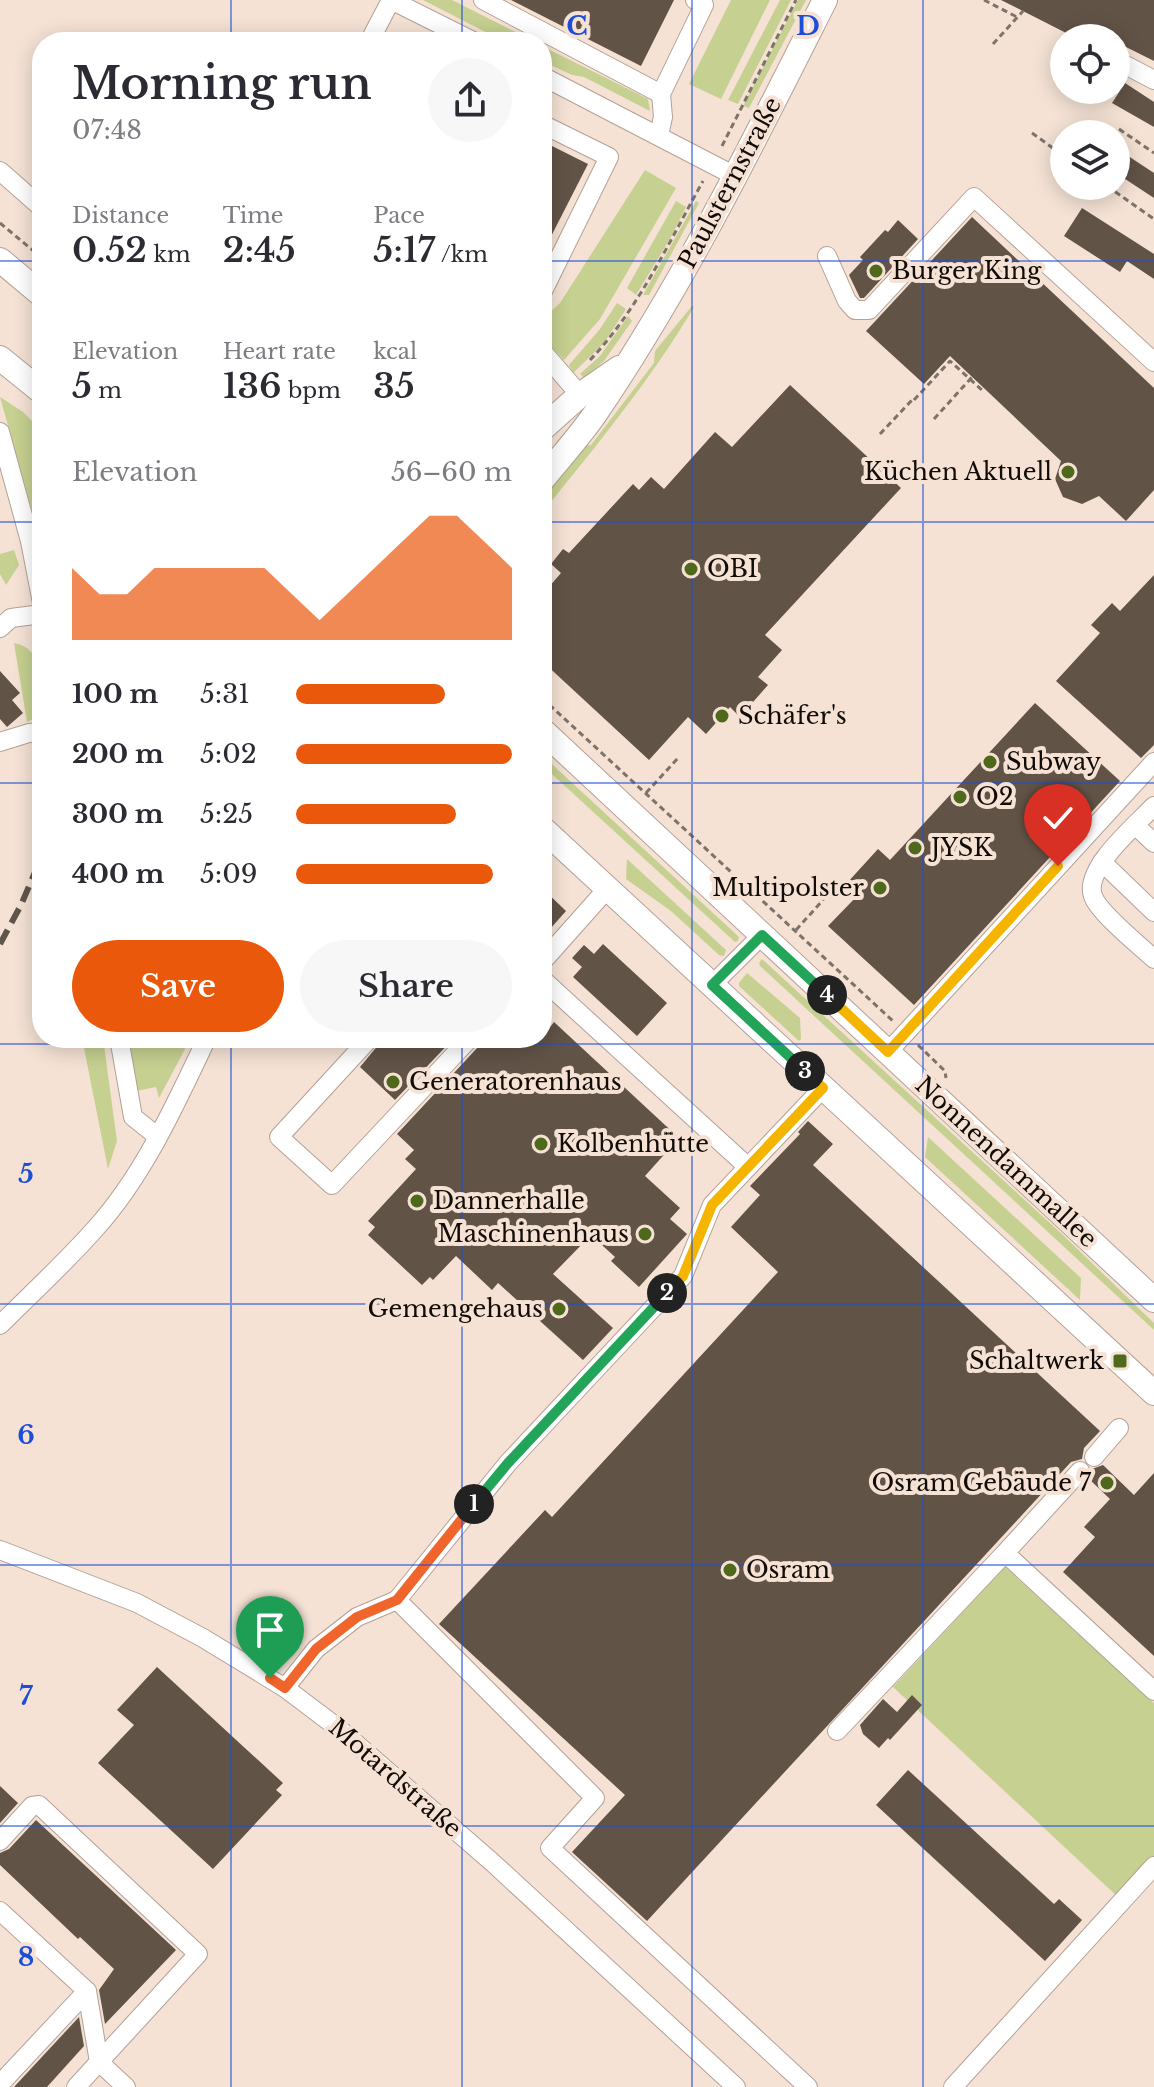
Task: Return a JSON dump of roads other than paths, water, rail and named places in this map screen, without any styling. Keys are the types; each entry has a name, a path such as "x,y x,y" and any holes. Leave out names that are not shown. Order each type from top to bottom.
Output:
{"main road":[{"name":"Paulsternstraße","path":"552,468 594,416 671,294 825,0"},
{"path":"0,260 32,287"},
{"path":"0,358 32,384"},
{"name":"Paulsternstraße","path":"552,416 574,388 628,362"},
{"name":"Nonnendammallee","path":"552,739 1154,1300"},
{"path":"552,837 1154,1393"}],"street":[{"path":"376,32 391,0 455,32"},
{"path":"483,0 544,32"},
{"path":"659,135 663,117 661,94 704,5 695,0"},
{"path":"552,36 661,94"},
{"path":"1130,67 1154,80"},
{"path":"552,81 735,176"},
{"path":"552,129 609,157 552,273"},
{"path":"0,171 32,199"},
{"path":"827,256 847,301 855,310 869,310 974,197 1154,362"},
{"path":"552,363 574,388"},
{"path":"0,432 32,553"},
{"path":"0,628 11,618 32,615"},
{"path":"0,742 32,733"},
{"path":"888,1052 1154,762"},
{"path":"1154,806 1102,862 1092,878 1092,895 1098,906 1154,959"},
{"path":"1136,826 1154,843"},
{"path":"1102,862 1154,912"},
{"path":"552,951 607,889"},
{"path":"712,985 762,935"},
{"path":"552,988 748,1167"},
{"path":"121,1048 133,1117 157,1136"},
{"path":"0,1325 96,1228 122,1194 157,1136 202,1048"},
{"path":"361,1048 279,1137 332,1185 461,1048"},
{"path":"285,1688 316,1649 357,1617 397,1600 508,1463 683,1276 712,1205 823,1088"},
{"path":"1094,1457 1119,1428"},
{"path":"837,1731 1080,1471"},
{"name":"Motardstraße","path":"0,1550 137,1603 203,1638 285,1688 338,1728 493,1863 736,2087"},
{"path":"1005,1553 1154,1691"},
{"path":"397,1600 595,1798 550,1848 808,2087"},
{"path":"0,1841 32,1806 39,1805 198,1954 76,2087"},
{"path":"953,2087 1154,1866"},
{"path":"0,1911 87,1991 99,2062 126,2087"},
{"path":"0,2084 87,1991"}],"railway":[{"path":"0,944 32,879"}],"place":[{"name":"Burger King","path":"876,271"},
{"name":"Küchen Aktuell","path":"1068,472"},
{"name":"OBI","path":"691,569"},
{"name":"Schäfer's","path":"722,716"},
{"name":"Subway","path":"990,762"},
{"name":"O2","path":"960,797"},
{"name":"JYSK","path":"915,848"},
{"name":"Multipolster","path":"880,888"},
{"name":"Generatorenhaus","path":"393,1082"},
{"name":"Kolbenhütte","path":"541,1144"},
{"name":"Dannerhalle","path":"417,1201"},
{"name":"Maschinenhaus","path":"645,1234"},
{"name":"Gemengehaus","path":"559,1309"},
{"name":"Schaltwerk","path":"1120,1361"},
{"name":"Osram Gebäude 7","path":"1107,1483"},
{"name":"Osram","path":"730,1570"}]}
